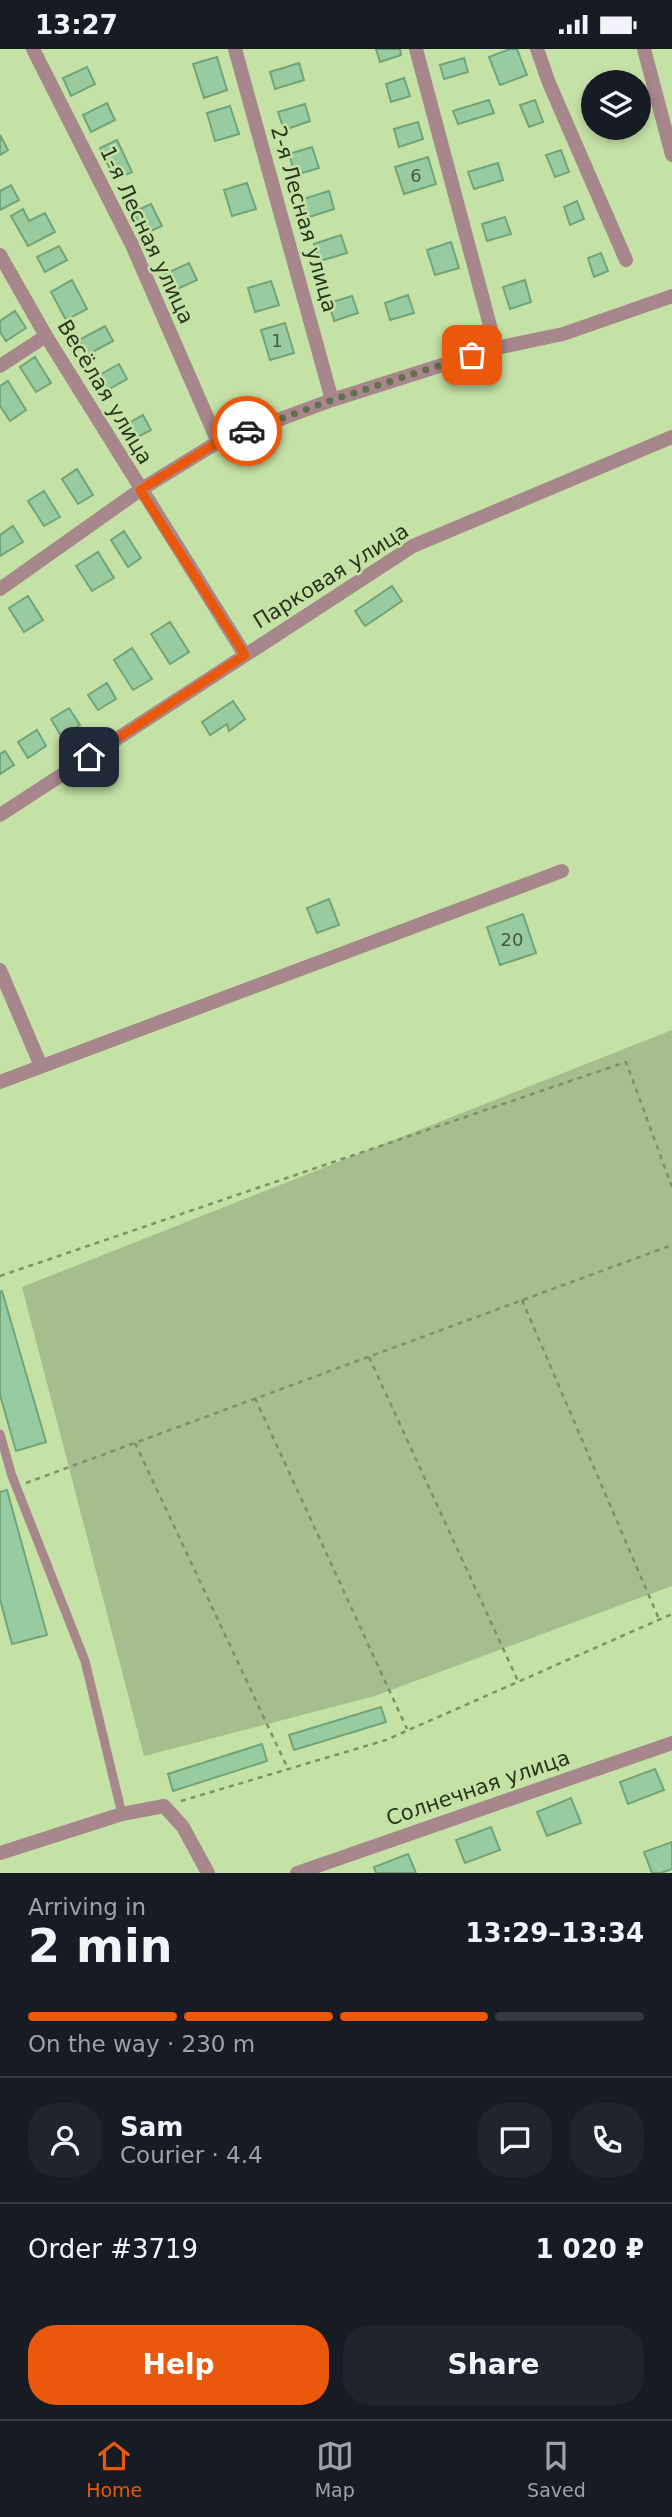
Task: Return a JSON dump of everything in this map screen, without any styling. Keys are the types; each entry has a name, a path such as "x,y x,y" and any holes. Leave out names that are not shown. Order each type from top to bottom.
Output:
{"street":[{"name":"1-я Лесная улица","path":"33,49 132,245 218,442"},
{"name":"2-я Лесная улица","path":"234,49 332,400"},
{"path":"416,49 496,348"},
{"path":"537,49 549,83 626,260"},
{"path":"644,49 672,155"},
{"name":"Весёлая улица","path":"0,255 140,490 245,655"},
{"path":"0,589 140,490 218,442 332,400 496,348 563,334 672,296"},
{"path":"0,366 46,336"},
{"name":"Парковая улица","path":"0,815 413,546 672,437"},
{"path":"0,1082 562,871"},
{"path":"0,970 41,1066"},
{"name":"Солнечная улица","path":"297,1873 672,1743"},
{"path":"0,1853 122,1814 164,1806 183,1827 208,1873"}],"lane":[{"path":"0,1434 16,1486 85,1661 122,1814"}],"path":[{"path":"0,1276 625,1062 672,1187"},
{"path":"16,1486 672,1245"},
{"path":"522,1300 659,1620"},
{"path":"369,1357 517,1681"},
{"path":"255,1398 408,1731"},
{"path":"135,1443 288,1769"},
{"path":"164,1806 386,1741 672,1614"}],"green space":[{"path":"672,1030 672,1586 375,1696 144,1756 22,1287"}],"building":[{"path":"376,49 400,49 401,55 380,62"},
{"path":"517,49 527,75 500,85 489,57"},
{"path":"217,57 227,90 204,98 193,64"},
{"path":"464,58 468,72 444,79 440,65"},
{"path":"299,63 304,80 275,89 270,72"},
{"path":"87,67 95,84 71,96 63,78"},
{"path":"404,78 410,96 391,102 386,84"},
{"path":"489,100 494,113 458,124 453,111"},
{"path":"535,100 543,122 529,127 520,105"},
{"path":"107,103 115,120 91,132 83,115"},
{"path":"305,104 310,121 284,130 278,112"},
{"path":"230,106 239,134 215,141 207,113"},
{"path":"418,122 423,139 399,147 394,129"},
{"path":"0,135 8,150 0,155"},
{"path":"117,140 132,172 115,180 100,148"},
{"path":"312,147 319,168 295,175 289,154"},
{"path":"561,150 569,172 555,177 546,155"},
{"path":"428,157 436,184 404,194 395,167"},
{"path":"498,163 503,180 474,189 468,172"},
{"path":"247,183 256,209 232,216 224,190"},
{"path":"11,185 19,200 0,210 0,191"},
{"path":"329,191 334,209 306,218 300,200"},
{"path":"577,201 584,219 570,225 564,207"},
{"path":"151,204 162,226 144,234 133,212"},
{"path":"23,209 29,221 45,213 55,232 28,246 11,216"},
{"path":"505,217 511,234 487,241 482,224"},
{"path":"341,235 347,253 320,261 314,244"},
{"path":"451,242 459,268 435,275 427,250"},
{"path":"59,246 67,260 45,272 37,257"},
{"path":"601,253 608,271 594,277 588,258"},
{"path":"189,263 197,280 173,291 165,274"},
{"path":"72,280 87,309 66,320 51,292"},
{"path":"525,280 531,302 510,309 503,287"},
{"path":"271,281 279,305 255,312 248,288"},
{"path":"408,295 414,313 390,320 385,303"},
{"path":"352,296 358,313 334,321 329,303"},
{"path":"15,311 26,328 6,341 0,332 0,321"},
{"path":"285,323 294,353 270,360 261,330"},
{"path":"105,326 113,341 87,355 79,340"},
{"path":"35,357 51,383 36,392 20,367"},
{"path":"119,364 127,379 104,392 96,377"},
{"path":"8,381 26,410 10,421 0,406 0,386"},
{"path":"143,415 151,430 130,441 122,427"},
{"path":"77,469 93,495 78,504 62,479"},
{"path":"44,491 60,517 44,526 28,501"},
{"path":"13,526 23,542 0,556 0,535"},
{"path":"124,531 141,558 128,567 111,540"},
{"path":"98,552 114,578 92,591 76,566"},
{"path":"392,586 402,601 365,626 355,611"},
{"path":"28,596 43,620 24,632 9,608"},
{"path":"170,622 189,652 170,664 151,634"},
{"path":"132,648 152,679 133,690 114,660"},
{"path":"107,683 116,699 98,710 88,695"},
{"path":"233,701 245,719 229,731 227,724 210,735 202,722"},
{"path":"69,708 80,725 61,736 51,719"},
{"path":"37,730 46,746 28,758 18,742"},
{"path":"5,751 14,765 0,774 0,754"},
{"path":"329,899 339,925 317,933 307,908"},
{"path":"523,914 536,953 500,965 487,927"},
{"path":"2,1291 46,1442 16,1451 0,1395"},
{"path":"7,1490 47,1635 12,1644 0,1599 0,1492"},
{"path":"381,1707 386,1722 294,1750 289,1735"},
{"path":"262,1744 267,1761 173,1791 168,1774"},
{"path":"655,1769 664,1790 628,1804 620,1782"},
{"path":"571,1798 581,1823 547,1836 537,1812"},
{"path":"491,1827 500,1850 465,1863 456,1840"},
{"path":"672,1842 672,1869 652,1873 644,1852"},
{"path":"408,1854 416,1873 376,1873 374,1867"}],"way so far":[{"path":"247,431 332,400 472,355"}],"route":[{"path":"89,757 245,655 140,490 218,442 247,431"}]}
